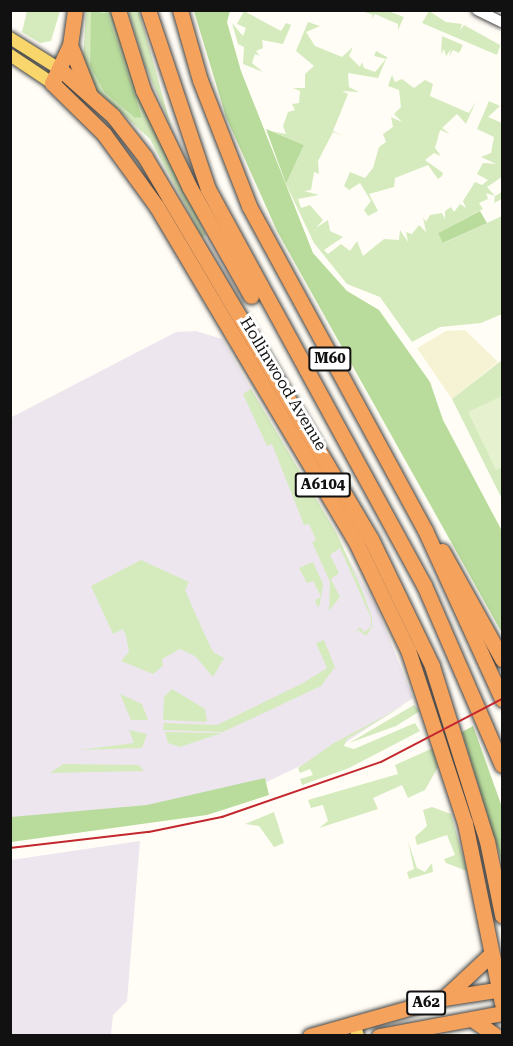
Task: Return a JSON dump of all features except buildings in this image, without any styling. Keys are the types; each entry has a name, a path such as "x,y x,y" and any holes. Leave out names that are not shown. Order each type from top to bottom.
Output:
{"highway":[{"path":"52,83 62,70 70,45 75,10"},
{"name":"M60","path":"118,10 143,90 189,188 261,311 289,346"},
{"name":"M60","path":"148,10 208,189 289,346 424,585 502,765"},
{"name":"M60","path":"180,10 200,80 249,206 425,530 502,699"},
{"path":"70,45 90,93"},
{"name":"Hollinwood Avenue","path":"62,70 90,93 124,128 161,181 371,539 432,666 478,808 502,915"},
{"name":"Hollinwood Avenue","path":"52,83 104,134 157,207 376,582 443,744 472,853 489,956"},
{"name":"M60","path":"425,530 459,572 502,658"},
{"path":"444,998 489,956"},
{"name":"A6104","path":"489,956 501,994"},
{"name":"A62","path":"310,1035 349,1030 444,998 501,994"},
{"name":"A62","path":"387,1035 502,1013"},
{"path":"472,1019 496,1035"}],"main road":[{"name":"Hollinwood Avenue","path":"10,38 62,70"},
{"name":"Hollinwood Avenue","path":"16,58 52,83"}],"street":[{"path":"477,10 502,22"}],"shaded area":[{"path":"465,330 498,362 452,399 417,348 446,331"},
{"path":"196,331 222,339 377,608 413,698 336,749 218,805 11,834 10,418 176,332"},
{"path":"140,841 127,1001 113,1015 111,1035 11,1035 11,860"}],"green space":[{"path":"27,11 60,11 51,41 40,43 22,32"},
{"path":"86,11 92,11 90,66 104,92 135,118 142,116 104,11 111,11 136,87 206,235 202,237 150,139 94,88 83,59"},
{"path":"91,11 107,13 142,117 135,118 104,92 90,66"},
{"path":"128,11 139,11 171,126 144,63"},
{"path":"194,11 230,11 227,22 241,71 313,253 347,291 379,310 430,382 443,420 502,531 502,633 277,231 226,117"},
{"path":"244,11 281,31 286,23 291,25 283,44 262,40 263,48 256,51 260,56 255,54 252,63 263,72 243,64 244,47 238,44 232,23 243,36 246,28 237,24"},
{"path":"362,11 388,11 404,17 398,30 398,24 375,14 371,20 373,15"},
{"path":"429,11 446,22 462,24 460,30 464,25 500,45 502,40 497,55 422,23"},
{"path":"308,22 320,26 306,32 315,46 342,57 353,47 349,56 360,67 362,62 364,68 375,72 386,59 374,56 376,51 387,57 378,78 348,73 349,87 359,92 342,91 348,94 333,131 344,136 333,132 318,161 319,174 314,172 311,190 304,191 319,195 298,199 301,208 310,205 323,220 316,228 328,220 330,231 343,237 324,250 328,254 341,244 350,251 357,241 363,256 384,239 399,240 400,230 408,242 406,232 412,234 419,225 426,232 423,217 426,222 430,215 442,213 445,219 445,211 451,207 454,212 460,204 466,208 463,201 475,182 482,185 488,180 477,174 483,163 496,164 481,157 491,153 494,137 477,129 489,101 500,106 488,117 502,123 502,177 487,187 495,196 486,193 488,199 479,203 483,209 438,233 444,243 502,216 502,314 481,323 440,327 412,342 380,297 347,284 314,243 286,184 304,145 271,131 286,134 283,126 288,112 295,110 292,104 299,103 300,91 293,88 305,88 305,74 314,66 296,51"},
{"path":"442,36 463,45 459,53 453,50 449,57 451,49 446,56 444,49 441,54"},
{"path":"392,75 395,82 402,79 414,88 425,80 433,84 430,96 469,113 476,101 466,124 457,114 442,128 450,134 440,130 435,148 441,156 434,153 425,160 443,173 442,176 438,179 428,165 395,178 394,187 369,194 378,211 368,216 364,210 371,201 360,183 349,190 344,186 350,172 365,178 373,168 379,147 386,142 383,134 393,127 391,117 402,122 394,114 401,107 399,90 388,86"},
{"path":"266,129 304,145 286,184"},
{"path":"502,192 502,199 494,203 495,196"},
{"path":"480,211 487,223 443,243 438,233"},
{"path":"502,360 502,499 452,399"},
{"path":"251,389 337,534 372,618 372,627 366,636 358,630 353,634 360,627 364,632 371,627 371,618 340,548 330,555 339,573 331,579 340,597 329,611 330,582 312,542 316,540 309,524 304,525 272,444 267,446 243,394"},
{"path":"502,396 502,467 496,470 468,412"},
{"path":"141,560 189,582 185,590 203,631 213,652 224,658 213,677 195,656 180,649 162,659 163,666 153,674 121,661 129,652 126,636 123,629 113,634 91,586"},
{"path":"313,562 323,584 320,604 318,608 315,600 321,597 313,581 307,583 299,568"},
{"path":"324,640 335,667 321,686 223,732 163,730 164,723 217,725 303,683 327,668 316,643"},
{"path":"172,689 205,709 207,722 163,720 164,697"},
{"path":"120,694 142,704 148,720 131,720"},
{"path":"405,705 347,739 344,746 354,749 415,723 420,731 349,768 302,785 300,779 313,775 310,769 300,773 298,768 334,743"},
{"path":"414,705 420,711 396,726 349,743"},
{"path":"473,726 502,807 502,862 462,732"},
{"path":"129,730 147,734 142,748 79,750 134,743"},
{"path":"165,732 222,733 180,747 168,743"},
{"path":"433,748 438,767 425,790 408,798 402,785 373,798 378,809 319,828 328,821 323,805 311,808 308,800 398,774 395,765"},
{"path":"63,764 139,765 144,771 50,773"},
{"path":"265,778 269,795 207,815 11,842 11,817 147,805"},
{"path":"432,807 451,814 467,871 446,863 444,859 455,855 447,835 417,845 415,837 427,826 423,810"},
{"path":"274,812 284,843 274,847 259,826 245,824"},
{"path":"408,841 417,868 425,872 432,863 433,872 409,879 407,872 414,869"}],"tram line":[{"path":"10,848 149,832 222,817 381,762 502,699"}]}
